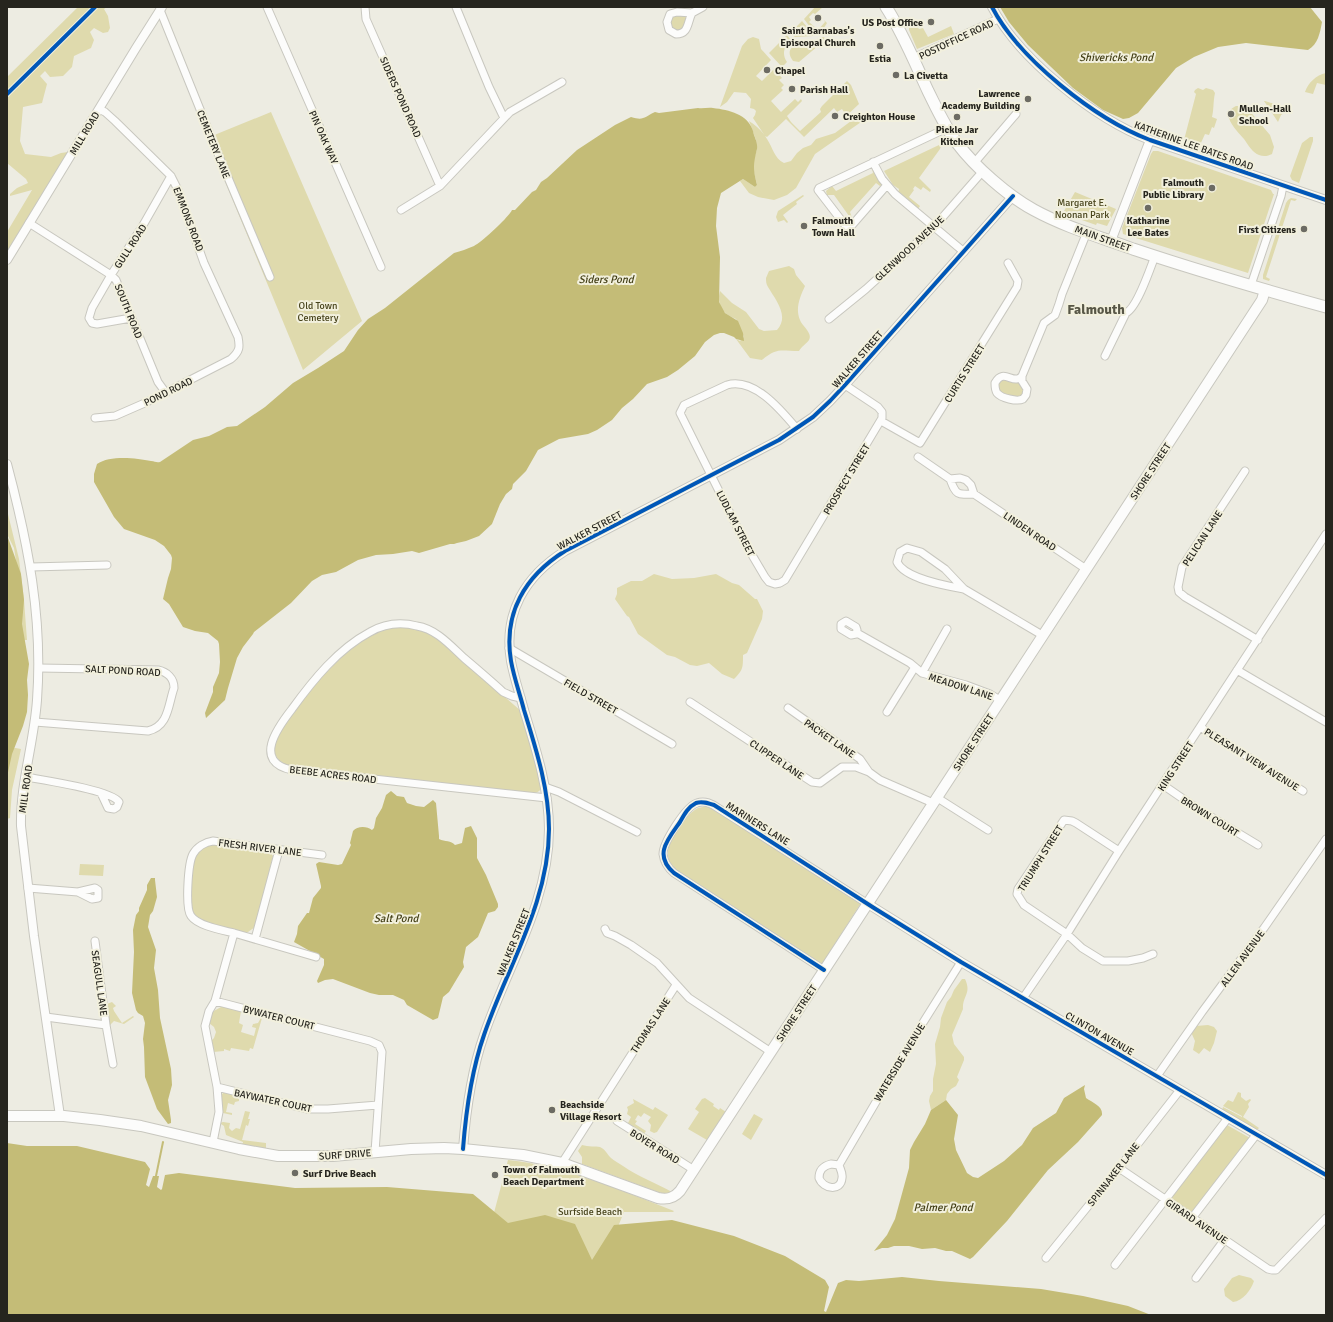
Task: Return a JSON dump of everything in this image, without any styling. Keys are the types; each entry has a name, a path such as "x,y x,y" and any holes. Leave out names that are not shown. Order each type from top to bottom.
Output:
{"main road":[{"name":"MAIN STREET","path":"886,7 899,29 947,128 958,144 983,171 1013,196 1033,210 1087,232 1155,256 1326,307"},
{"name":"SHORE STREET","path":"678,1193 1262,300 1265,290"},
{"name":"SURF DRIVE","path":"7,1116 60,1116 136,1125 278,1156 324,1156 410,1149 463,1149 523,1155 562,1163 658,1198 671,1198 678,1193"}],"street":[{"name":"PIN OAK WAY","path":"267,7 381,267"},
{"name":"SIDERS POND ROAD","path":"365,7 366,19 440,186"},
{"path":"456,7 489,87 504,118"},
{"path":"692,13 703,7"},
{"name":"KATHERINE LEE BATES ROAD","path":"992,7 998,19 1024,50 1059,83 1116,124 1150,140 1326,200"},
{"name":"MILL ROAD","path":"7,260 161,9"},
{"name":"CEMETERY LANE","path":"161,9 218,154 270,277"},
{"name":"POSTOFFICE ROAD","path":"913,58 998,19"},
{"path":"401,210 440,186 510,112 562,82"},
{"name":"EMMONS ROAD","path":"99,108 115,121 171,176 178,190 204,263 238,336 240,346 237,354"},
{"path":"975,162 1016,114"},
{"path":"887,185 852,226 847,227 838,218 818,190 819,188 873,162 947,128"},
{"path":"1112,241 1150,140"},
{"path":"873,162 887,185 897,196 964,252"},
{"name":"GLENWOOD AVENUE","path":"829,319 934,228 983,171"},
{"name":"GULL ROAD","path":"131,318 97,324 90,321 89,315 111,275 142,227 171,176"},
{"path":"1251,285 1281,196 1282,186"},
{"name":"WALKER STREET","path":"463,1149 471,1085 479,1050 537,904 543,884 548,848 549,815 545,787 513,673 509,648 511,623 517,603 530,581 544,565 575,546 779,440 797,429 821,410 1013,196"},
{"name":"SOUTH ROAD","path":"29,223 111,275 116,280 158,382 166,392"},
{"path":"1022,376 1022,381 1026,385 1027,391 1022,400 1016,401 999,394 996,391 995,383 1000,377 1004,376 1016,380 1020,379 1022,376 1044,323 1055,315 1061,296 1087,232"},
{"path":"1105,356 1126,313 1131,311 1155,256"},
{"name":"CURTIS STREET","path":"881,420 920,443 1017,287 1018,281 1008,263"},
{"name":"POND ROAD","path":"95,418 115,416 231,359 237,354"},
{"name":"LUDLAM STREET","path":"780,583 772,583 765,577 745,543 681,417 681,410 684,405 727,385 732,383 742,384 756,389 763,394 797,429"},
{"path":"845,385 880,408 883,414 881,420"},
{"name":"PROSPECT STREET","path":"780,583 785,580 806,547 881,420"},
{"name":"LINDEN ROAD","path":"918,457 950,479 956,492 961,495 974,494"},
{"name":"MILL ROAD","path":"7,464 31,567 37,619 39,668 35,722 21,811 21,824 28,888 60,1116"},
{"name":"PELICAN LANE","path":"1245,471 1182,567 1178,587 1180,592 1185,597 1258,640"},
{"name":"LINDEN ROAD","path":"950,479 960,478 966,480 971,485 974,494 1086,569"},
{"name":"KING STREET","path":"1023,998 1067,934 1119,851 1326,534"},
{"path":"964,589 938,583 907,572 901,568 897,562 900,552 907,548 921,552 945,569 964,589 1042,635"},
{"path":"31,567 107,565"},
{"name":"BEEBE ACRES ROAD","path":"521,698 504,692 433,632 423,627 412,625 389,625 370,632 347,648 306,690 277,729 272,743 272,755 277,764 286,769 292,770 547,798"},
{"name":"MEADOW LANE","path":"922,673 946,629"},
{"name":"MEADOW LANE","path":"857,633 915,667 922,673 966,685 990,694 1000,700"},
{"name":"FIELD STREET","path":"509,648 672,744"},
{"path":"887,712 915,667"},
{"name":"SALT POND ROAD","path":"35,722 148,731 159,727 164,721 174,688 174,683 171,677 166,672 158,670 39,668"},
{"path":"1237,670 1326,722"},
{"name":"CLIPPER LANE","path":"690,702 812,782 820,783 842,767 856,767 869,772 880,780 935,800 988,830"},
{"name":"PACKET LANE","path":"788,708 860,759 869,772"},
{"name":"PLEASANT VIEW AVENUE","path":"1200,727 1303,791"},
{"path":"26,777 101,793"},
{"name":"BROWN COURT","path":"1163,785 1195,807 1258,845"},
{"path":"545,787 559,792 637,832"},
{"name":"MARINERS LANE","path":"824,970 670,870 663,855 664,848 668,839 685,813 692,806 700,802 708,803 776,844 868,904"},
{"name":"TRIUMPH STREET","path":"1067,934 1024,905 1017,894 1018,889 1064,820 1076,823 1119,851"},
{"name":"ALLEN AVENUE","path":"1157,1076 1326,839"},
{"name":"FRESH RIVER LANE","path":"316,957 201,924 190,915 188,905 189,886 193,854 202,845 213,841 322,855"},
{"path":"255,939 278,850"},
{"path":"28,888 78,892"},
{"name":"CLINTON AVENUE","path":"868,904 961,962 1326,1175"},
{"path":"605,929 607,933 620,939 657,963 676,985"},
{"path":"213,1142 219,1115 217,1087 205,1026 209,1011 215,1001 234,933"},
{"path":"1067,934 1082,948 1103,961 1128,961 1153,954"},
{"name":"SEAGULL LANE","path":"95,941 106,1025 113,1064"},
{"name":"WATERSIDE AVENUE","path":"839,1165 906,1049 961,962"},
{"name":"THOMAS LANE","path":"562,1163 676,985 694,1002 771,1052"},
{"name":"BYWATER COURT","path":"215,1001 378,1044 381,1047 382,1052 375,1152"},
{"name":"SEAGULL LANE","path":"46,1017 106,1025"},
{"name":"BAYWATER COURT","path":"217,1087 307,1109 321,1110 378,1105"},
{"name":"SPINNAKER LANE","path":"1046,1258 1180,1090"},
{"path":"1115,1265 1228,1118"},
{"name":"BOYER ROAD","path":"617,1122 694,1170"},
{"path":"1192,1218 1256,1135"},
{"name":"GIRARD AVENUE","path":"1119,1168 1272,1270 1276,1270 1326,1218"},
{"path":"1196,1278 1225,1240"}],"green space":[{"path":"78,7 107,7 104,9 108,16 110,28 108,32 103,33 94,28 90,32 94,40 91,48 74,56 72,67 63,76 50,77 45,71 40,76 47,84 42,103 23,107 20,141 25,154 51,157 68,152 7,253 7,232 32,190 10,196 10,194 17,188 28,183 26,179 7,163 7,77"},
{"path":"815,7 823,7 809,17 811,20 809,22 818,30 825,22 824,20 827,23 822,31 816,33 804,19"},
{"path":"676,15 685,16 687,20 686,24 680,31 672,29 671,27 672,19"},
{"path":"802,21 813,36 795,37 791,34 791,32"},
{"path":"916,25 919,29 923,28 928,37 951,26 954,34 917,49 909,30 909,28"},
{"path":"787,35 790,39 785,47 784,56 787,62 782,67 769,53"},
{"path":"753,37 759,39 761,49 771,60 756,76 762,81 774,69 782,78 779,80 784,85 781,88 783,90 771,101 781,112 795,99 798,102 801,99 802,101 787,116 800,131 821,112 820,109 822,106 847,81 851,85 859,104 843,119 846,115 842,109 837,112 834,108 804,137 786,119 767,137 765,136 753,118 756,111 750,108 751,99 746,93 734,92 727,102 720,107 742,46 748,39"},
{"path":"823,37 825,40 799,62 793,61 790,50 793,46"},
{"path":"1326,73 1326,85 1317,83 1313,94 1305,92 1313,80"},
{"path":"1198,88 1203,90 1206,88 1213,90 1215,93 1212,117 1217,119 1214,128 1212,127 1209,135 1205,134 1200,145 1184,140 1196,94 1194,92"},
{"path":"1264,101 1291,109 1281,115 1278,122"},
{"path":"1236,106 1241,106 1248,109 1270,135 1274,147 1272,154 1267,156 1259,155 1233,127 1229,118 1229,113 1231,109"},
{"name":"Old Town Cemetery","path":"271,112 362,321 303,370 207,138"},
{"path":"861,115 864,120 815,154 796,188 787,195 774,200 758,197 749,193 740,181 743,179 755,187 757,185 753,163 757,149 756,140 749,121 761,131 769,142 776,156 784,163 791,161 797,153 803,148 811,145 816,139 835,133"},
{"path":"1310,137 1313,137 1313,141 1299,183 1292,180 1290,176 1302,143"},
{"path":"939,145 941,146 940,149 919,178 931,190 930,192 923,187 921,190 915,186 909,197 920,206 918,209 898,193 899,189 893,185 884,171"},
{"path":"1153,151 1158,151 1271,190 1274,194 1248,273 1123,234 1122,228"},
{"path":"872,168 882,185 880,186 876,183 850,212 852,218 846,221 845,219 849,216 834,195 827,195 826,191 832,186 836,191 873,173"},
{"name":"Margaret E. Noonan Park","path":"1075,192 1116,209 1107,226 1097,223 1096,225 1065,214 1064,211"},
{"path":"803,195 804,196 796,202 797,204 783,215 788,222 787,223 784,220 778,222 776,217 778,211"},
{"path":"1291,198 1297,199 1295,201 1291,200 1266,277 1270,279 1269,281 1263,279 1263,275 1286,203"},
{"path":"789,266 794,269 796,275 805,286 800,298 798,311 801,322 810,335 809,340 799,351 776,351 762,360 750,358 736,339 740,341 744,337 736,319 727,315 720,305 720,291 732,303 746,312 759,329 764,331 777,330 781,325 782,313 767,286 766,278 769,271"},
{"path":"1006,379 1021,384 1024,388 1023,396 1015,398 999,391 998,386 1000,381"},
{"path":"7,510 19,559 27,640 16,640 18,573 14,548 7,534"},
{"path":"654,574 672,579 694,578 716,574 732,583 739,585 755,599 757,599 763,611 762,619 747,653 743,655 743,666 741,671 734,679 722,674 709,663 697,666 690,665 675,657 667,655 638,634 629,617 615,599 617,588 631,581 642,581"},
{"path":"403,626 423,631 441,641 521,711 541,779 541,789 539,791 531,793 298,767 285,764 278,759 274,751 274,746 279,731 328,670 347,652 368,637 381,631"},
{"path":"10,747 21,749 12,790 10,818 7,819 7,756"},
{"path":"708,806 861,903 822,964 680,873 672,866 669,861 668,850 673,836 693,811 698,808"},
{"path":"211,844 270,852 273,856 255,927 248,932 245,933 211,925 195,916 191,905 190,887 193,862 199,851"},
{"path":"80,864 104,865 103,876 79,875"},
{"path":"962,979 965,979 968,988 963,1009 952,1035 954,1044 964,1057 964,1060 957,1077 959,1080 956,1086 947,1094 946,1100 931,1110 929,1101 933,1091 933,1079 936,1064 935,1044 941,1018 947,1002"},
{"path":"112,1002 116,1006 113,1008 114,1011 122,1023 133,1016 134,1017 124,1024 114,1021 109,1026 107,1004"},
{"path":"221,1007 241,1011 239,1023 243,1025 241,1032 254,1036 256,1028 252,1027 253,1024 258,1023 262,1016 264,1016 262,1018 253,1049 250,1048 249,1051 231,1048 230,1051 224,1049 224,1051 213,1052 210,1042 214,1038 216,1032 214,1027 209,1023 212,1012"},
{"path":"1208,1025 1214,1027 1217,1031 1214,1043 1210,1052 1204,1048 1199,1054 1193,1050 1195,1041 1191,1032 1196,1026"},
{"path":"1238,1092 1241,1093 1241,1097 1246,1101 1251,1100 1243,1117 1259,1128 1258,1129 1254,1129 1222,1110 1223,1107 1242,1117 1223,1106 1228,1100 1233,1102"},
{"path":"223,1093 239,1097 239,1101 235,1102 234,1105 228,1103 226,1112 232,1113 232,1115 223,1113 221,1096"},
{"path":"705,1098 714,1104 713,1106 719,1110 720,1108 726,1112 707,1140 688,1129 699,1112 695,1109 702,1099"},
{"path":"633,1099 653,1110 655,1107 668,1115 657,1132 654,1133 650,1131 651,1125 648,1121 651,1117 644,1113 641,1117 638,1115 635,1120 637,1121 635,1124 646,1131 643,1135 629,1126 628,1123 631,1117 627,1114 627,1107 634,1103"},
{"path":"245,1111 250,1112 248,1119 250,1119 248,1126 246,1125 242,1140 266,1143 266,1149 241,1144 243,1142 226,1135 224,1126 220,1123 230,1123 229,1128 232,1131 236,1128 240,1129"},
{"path":"754,1114 763,1119 751,1140 742,1134"},
{"path":"1227,1125 1250,1138 1193,1214 1171,1201 1170,1198"},
{"path":"582,1145 602,1148 612,1159 629,1170 672,1192 665,1194 658,1192 582,1164 582,1157 578,1151"},
{"name":"Surfside Beach","path":"508,1160 530,1163 572,1173 674,1211 624,1212 599,1273 491,1224"},
{"path":"1239,1275 1251,1278 1254,1281 1251,1288 1240,1300 1233,1302 1225,1296 1224,1289 1232,1278"}],"water":[{"name":"Shivericks Pond","path":"1000,7 1310,7 1322,22 1314,45 1308,50 1246,43 1218,47 1194,57 1176,68 1138,113 1129,118 1123,119 1103,110 1073,88 1028,45 1009,22"},
{"name":"Siders Pond","path":"698,108 725,110 742,117 751,125 757,144 754,167 757,185 755,187 743,179 721,193 717,208 716,226 720,257 719,302 725,313 738,321 743,333 744,341 724,333 714,335 705,342 695,356 678,370 667,377 647,384 612,420 597,430 588,434 559,439 538,450 526,471 513,484 512,489 506,494 500,504 492,524 479,536 466,541 419,553 412,551 376,555 358,560 336,572 322,575 312,581 291,603 254,632 237,658 225,700 206,718 205,713 219,673 220,662 218,641 208,633 183,627 169,604 163,599 171,569 171,555 164,546 155,540 124,529 114,517 94,482 94,474 97,464 102,461 116,458 160,462 193,440 209,436 227,427 237,426 265,407 293,383 344,351 358,330 368,319 385,308 454,253 474,246 483,240 510,214 512,210 515,210 532,192 536,190 541,182 577,150 615,125 631,117 641,118 655,112 659,113"},
{"path":"7,535 21,574 24,600 22,624 29,664 27,680 27,712 12,754 7,777"},
{"name":"Salt Pond","path":"391,791 397,796 404,797 407,803 416,806 424,807 433,800 436,803 439,839 441,840 452,842 455,845 462,843 465,828 471,826 477,838 477,858 498,904 495,911 488,913 478,937 466,947 463,962 464,967 449,992 443,997 438,1018 433,1020 407,1005 404,1000 393,995 379,995 370,993 333,979 318,983 317,981 324,965 324,959 294,942 298,926 307,913 309,913 313,898 321,888 316,864 319,862 338,865 342,864 351,845 350,843 353,831 359,827 372,830 374,828 376,818 382,808 386,795"},
{"path":"151,878 155,878 157,897 153,911 150,915 148,927 156,950 154,968 158,990 160,1018 171,1069 172,1085 168,1100 171,1123 168,1124 157,1109 145,1077 143,1039 145,1023 143,1016 136,1010 132,993 134,952 133,930 136,915 139,911 147,890 147,885"},
{"name":"Palmer Pond","path":"1085,1085 1084,1089 1086,1098 1101,1109 1102,1115 1078,1142 1048,1170 1007,1221 973,1257 970,1259 952,1251 935,1248 922,1249 909,1246 894,1246 874,1251 887,1235 895,1219 909,1168 910,1150 931,1110 946,1100 958,1115 954,1139 956,1150 967,1173 978,1178 1004,1161 1022,1145 1033,1128 1056,1113 1064,1098"},
{"path":"7,1143 27,1146 77,1146 145,1162 150,1169 146,1185 149,1187 153,1176 159,1176 157,1187 161,1190 165,1175 179,1173 295,1188 387,1187 473,1194 508,1223 545,1215 575,1224 592,1260 614,1225 672,1220 734,1236 785,1256 825,1280 829,1287 824,1311 826,1312 838,1283 846,1280 859,1281 902,1277 1041,1289 1128,1306 1151,1315 7,1315"}],"waterway":[{"path":"156,1176 163,1142"}],"cycle path":[{"path":"7,94 95,7"},
{"path":"992,7 1004,27 1020,47 1039,66 1060,85 1106,118 1150,140 1326,200"},
{"path":"463,1149 470,1091 479,1049 493,1010 534,909 542,883 547,856 549,829 547,799 537,754 515,680 509,644 510,627 520,597 528,584 539,572 565,551 779,440 813,417 845,385 1013,196"},
{"path":"824,970 674,873 664,860 665,847 667,841 686,811 696,803 700,802 714,805 961,962 1326,1175"}],"place":[{"name":"Saint Barnabas's Episcopal Church","path":"818,18"},
{"name":"US Post Office","path":"931,22"},
{"name":"Estia","path":"880,46"},
{"name":"Chapel","path":"767,70"},
{"name":"La Civetta","path":"896,75"},
{"name":"Parish Hall","path":"792,89"},
{"name":"Lawrence Academy Building","path":"1028,99"},
{"name":"Mullen-Hall School","path":"1231,114"},
{"name":"Creighton House","path":"835,116"},
{"name":"Pickle Jar Kitchen","path":"957,117"},
{"name":"Falmouth Public Library","path":"1212,188"},
{"name":"Katharine Lee Bates","path":"1148,208"},
{"name":"Falmouth Town Hall","path":"804,226"},
{"name":"First Citizens","path":"1304,229"},
{"name":"Beachside Village Resort","path":"552,1110"},
{"name":"Surf Drive Beach","path":"295,1173"},
{"name":"Town of Falmouth Beach Department","path":"495,1175"}],"district":[{"name":"Falmouth","path":"1096,309"}]}
